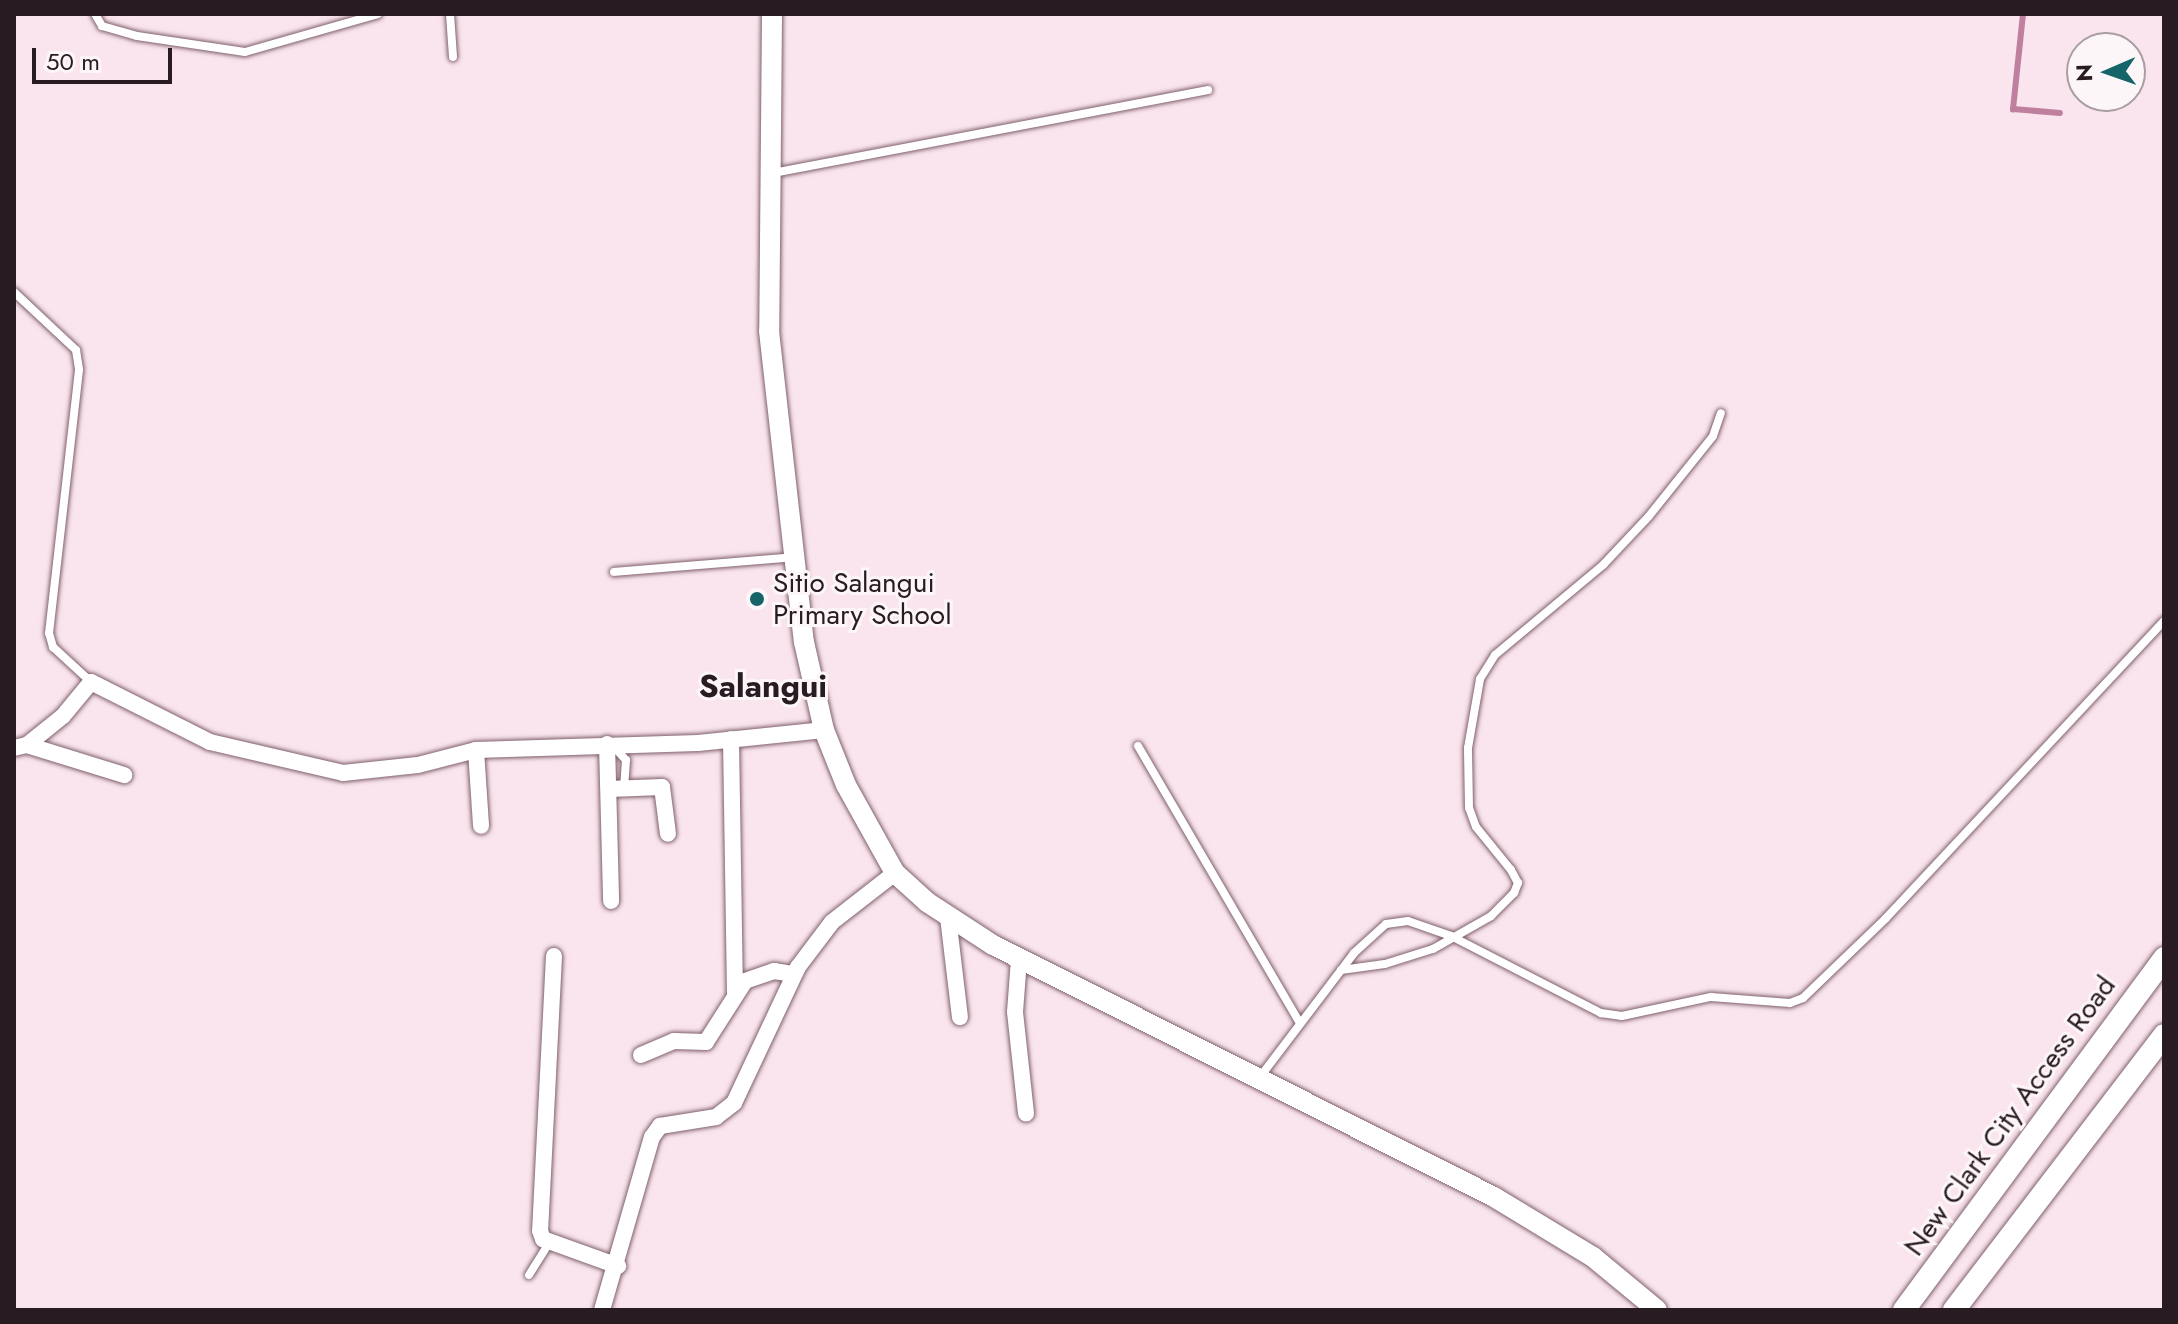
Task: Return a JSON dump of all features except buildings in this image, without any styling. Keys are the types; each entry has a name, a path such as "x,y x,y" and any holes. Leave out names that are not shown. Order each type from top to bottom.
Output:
{"main road":[{"name":"New Clark City Access Road","path":"1904,1310 2164,958"},
{"path":"1954,1310 2164,1035"}],"street":[{"path":"772,14 768,174 769,331 804,642 824,730 857,809 895,873 948,917 1019,959 1517,1211 1593,1257 1657,1310"},
{"path":"20,747 63,716 91,682 210,742 343,773 418,765 476,750 731,739 824,730"},
{"path":"731,739 735,992"},
{"path":"607,746 617,788 611,901"},
{"path":"20,747 124,775"},
{"path":"476,750 481,826"},
{"path":"617,788 662,787 668,834"},
{"path":"602,1310 618,1266 652,1137 660,1126 716,1117 734,1103 794,974 832,922 895,873"},
{"path":"948,917 960,1017"},
{"path":"554,956 540,1231 550,1240 618,1266"},
{"path":"1019,959 1015,1012 1026,1113"},
{"path":"641,1055 674,1041 706,1042 735,992 762,973 794,974"}],"lane":[{"path":"95,14 102,26 137,36 245,52 378,14"},
{"path":"450,14 453,57"},
{"path":"768,174 1208,90"},
{"path":"14,292 76,350 79,370 49,633 53,647 91,682"},
{"path":"1341,970 1385,964 1433,949 1491,916 1518,883 1476,827 1469,808 1468,748 1480,679 1495,655 1603,565 1649,516 1713,436 1721,413"},
{"path":"614,572 795,557"},
{"path":"1259,1078 1341,970 1386,924 1408,921 1451,936 1601,1013 1622,1016 1711,997 1790,1003 1803,998 1886,918 2164,621"},
{"path":"1138,746 1299,1022"},
{"path":"529,1275 550,1240"}],"waterway":[{"path":"2023,14 2013,109 2060,113"}],"place":[{"name":"Sitio Salangui Primary School","path":"757,599"}],"district":[{"name":"Salangui","path":"763,686"}]}
